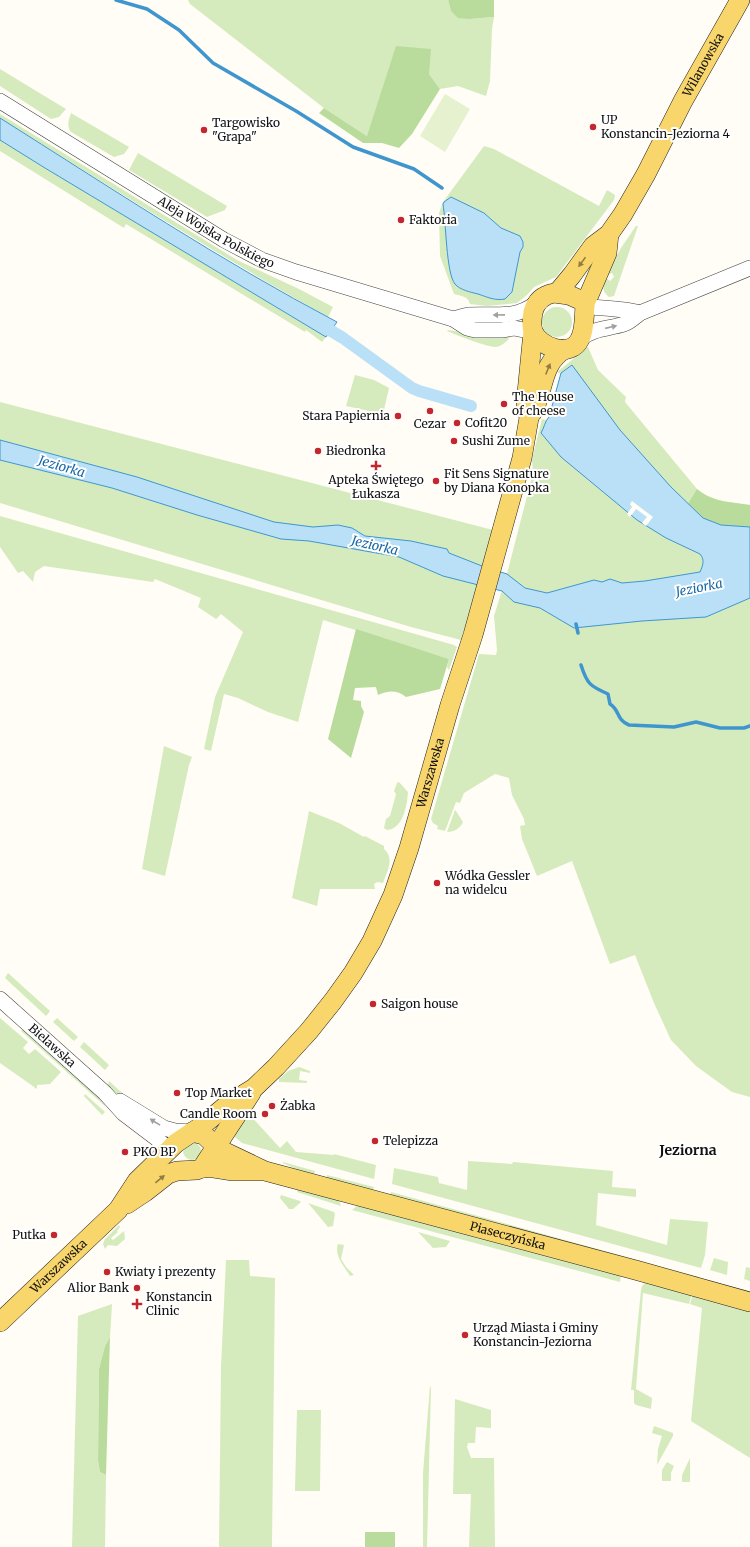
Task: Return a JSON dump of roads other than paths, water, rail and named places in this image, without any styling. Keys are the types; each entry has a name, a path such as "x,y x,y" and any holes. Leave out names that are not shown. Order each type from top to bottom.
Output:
{"main road":[{"name":"Wilanowska","path":"557,293 594,246 609,234 623,214 646,174 677,112 740,0"},
{"name":"Wilanowska","path":"585,304 607,253 609,234"},
{"path":"557,293 569,295 585,304 573,344 546,346 537,338 532,338 532,321 535,304 543,297 557,293"},
{"name":"Warszawska","path":"118,1210 137,1181 169,1150 228,1104 254,1088 286,1056 333,1001 361,960 383,920 409,848 502,533 524,447 529,418 526,403 532,338"},
{"name":"Warszawska","path":"529,418 537,405 548,366 554,357 573,344"},
{"name":"Warszawska","path":"0,1322 118,1210 168,1174 177,1171 198,1169 235,1119 254,1088"},
{"name":"Piaseczyńska","path":"192,1132 204,1135 223,1152 265,1171 750,1302"},
{"path":"169,1150 178,1160 198,1169"},
{"name":"Piaseczyńska","path":"198,1169 214,1168 233,1171 265,1171"}],"street":[{"name":"Aleja Wojska Polskiego","path":"0,101 243,251 296,272 453,320 467,328 475,330 502,330 508,328 519,328 532,338"},
{"path":"573,344 593,331 625,324 640,313 750,268"},
{"path":"453,320 467,315 514,314 526,310 535,304"},
{"path":"585,304 603,309 630,310 640,313"},
{"name":"Bielawska","path":"0,999 105,1093 123,1113 156,1138 169,1150"},
{"name":"Bielawska","path":"105,1093 164,1128 175,1131 192,1132"}],"water":[{"path":"0,118 209,249 294,299 337,322 326,337 45,168 0,140"},
{"path":"451,197 484,213 501,228 520,236 523,242 523,247 520,252 512,292 505,299 488,297 462,289 455,284 452,278 448,258 443,204"},
{"name":"Jeziorka","path":"572,365 620,430 671,487 703,518 721,525 750,527 750,598 706,617 642,621 574,628 540,608 514,602 502,591 443,576 399,557 309,541 281,539 197,515 112,488 0,460 0,440 137,477 274,522 313,527 338,525 352,528 365,536 411,541 447,549 449,553 507,574 525,588 547,593 594,580 602,582 610,579 622,583 645,581 700,572 703,558 700,554 666,538 637,520 561,457 541,433 546,420 549,417 561,373"}],"waterway":[{"path":"116,0 147,9 179,30 213,63 296,111 353,147 414,169 442,188"},
{"path":"318,323 343,338 412,388 471,406"},
{"path":"576,624 578,633"},
{"path":"581,665 590,684 608,694 610,704 613,706 620,718 629,725 674,727 696,722 720,728 744,728 750,726"}],"place":[{"name":"UP Konstancin-Jeziorna 4","path":"593,127"},
{"name":"Targowisko \"Grapa\"","path":"204,130"},
{"name":"Faktoria","path":"401,220"},
{"name":"The House of cheese","path":"504,404"},
{"name":"Cezar","path":"430,411"},
{"name":"Stara Papiernia","path":"398,416"},
{"name":"Cofit20","path":"457,423"},
{"name":"Sushi Zume","path":"454,441"},
{"name":"Biedronka","path":"318,451"},
{"name":"Apteka Świętego Łukasza","path":"376,466"},
{"name":"Fit Sens Signature by Diana Konopka","path":"436,481"},
{"name":"Wódka Gessler na widelcu","path":"437,883"},
{"name":"Saigon house","path":"373,1004"},
{"name":"Top Market","path":"177,1093"},
{"name":"Żabka","path":"272,1106"},
{"name":"Candle Room","path":"265,1114"},
{"name":"Telepizza","path":"375,1141"},
{"name":"PKO BP","path":"125,1152"},
{"name":"Putka","path":"54,1235"},
{"name":"Kwiaty i prezenty","path":"107,1272"},
{"name":"Alior Bank","path":"137,1288"},
{"name":"Konstancin Clinic","path":"137,1304"},
{"name":"Urząd Miasta i Gminy Konstancin-Jeziorna","path":"465,1335"}],"district":[{"name":"Jeziorna","path":"688,1150"}]}
